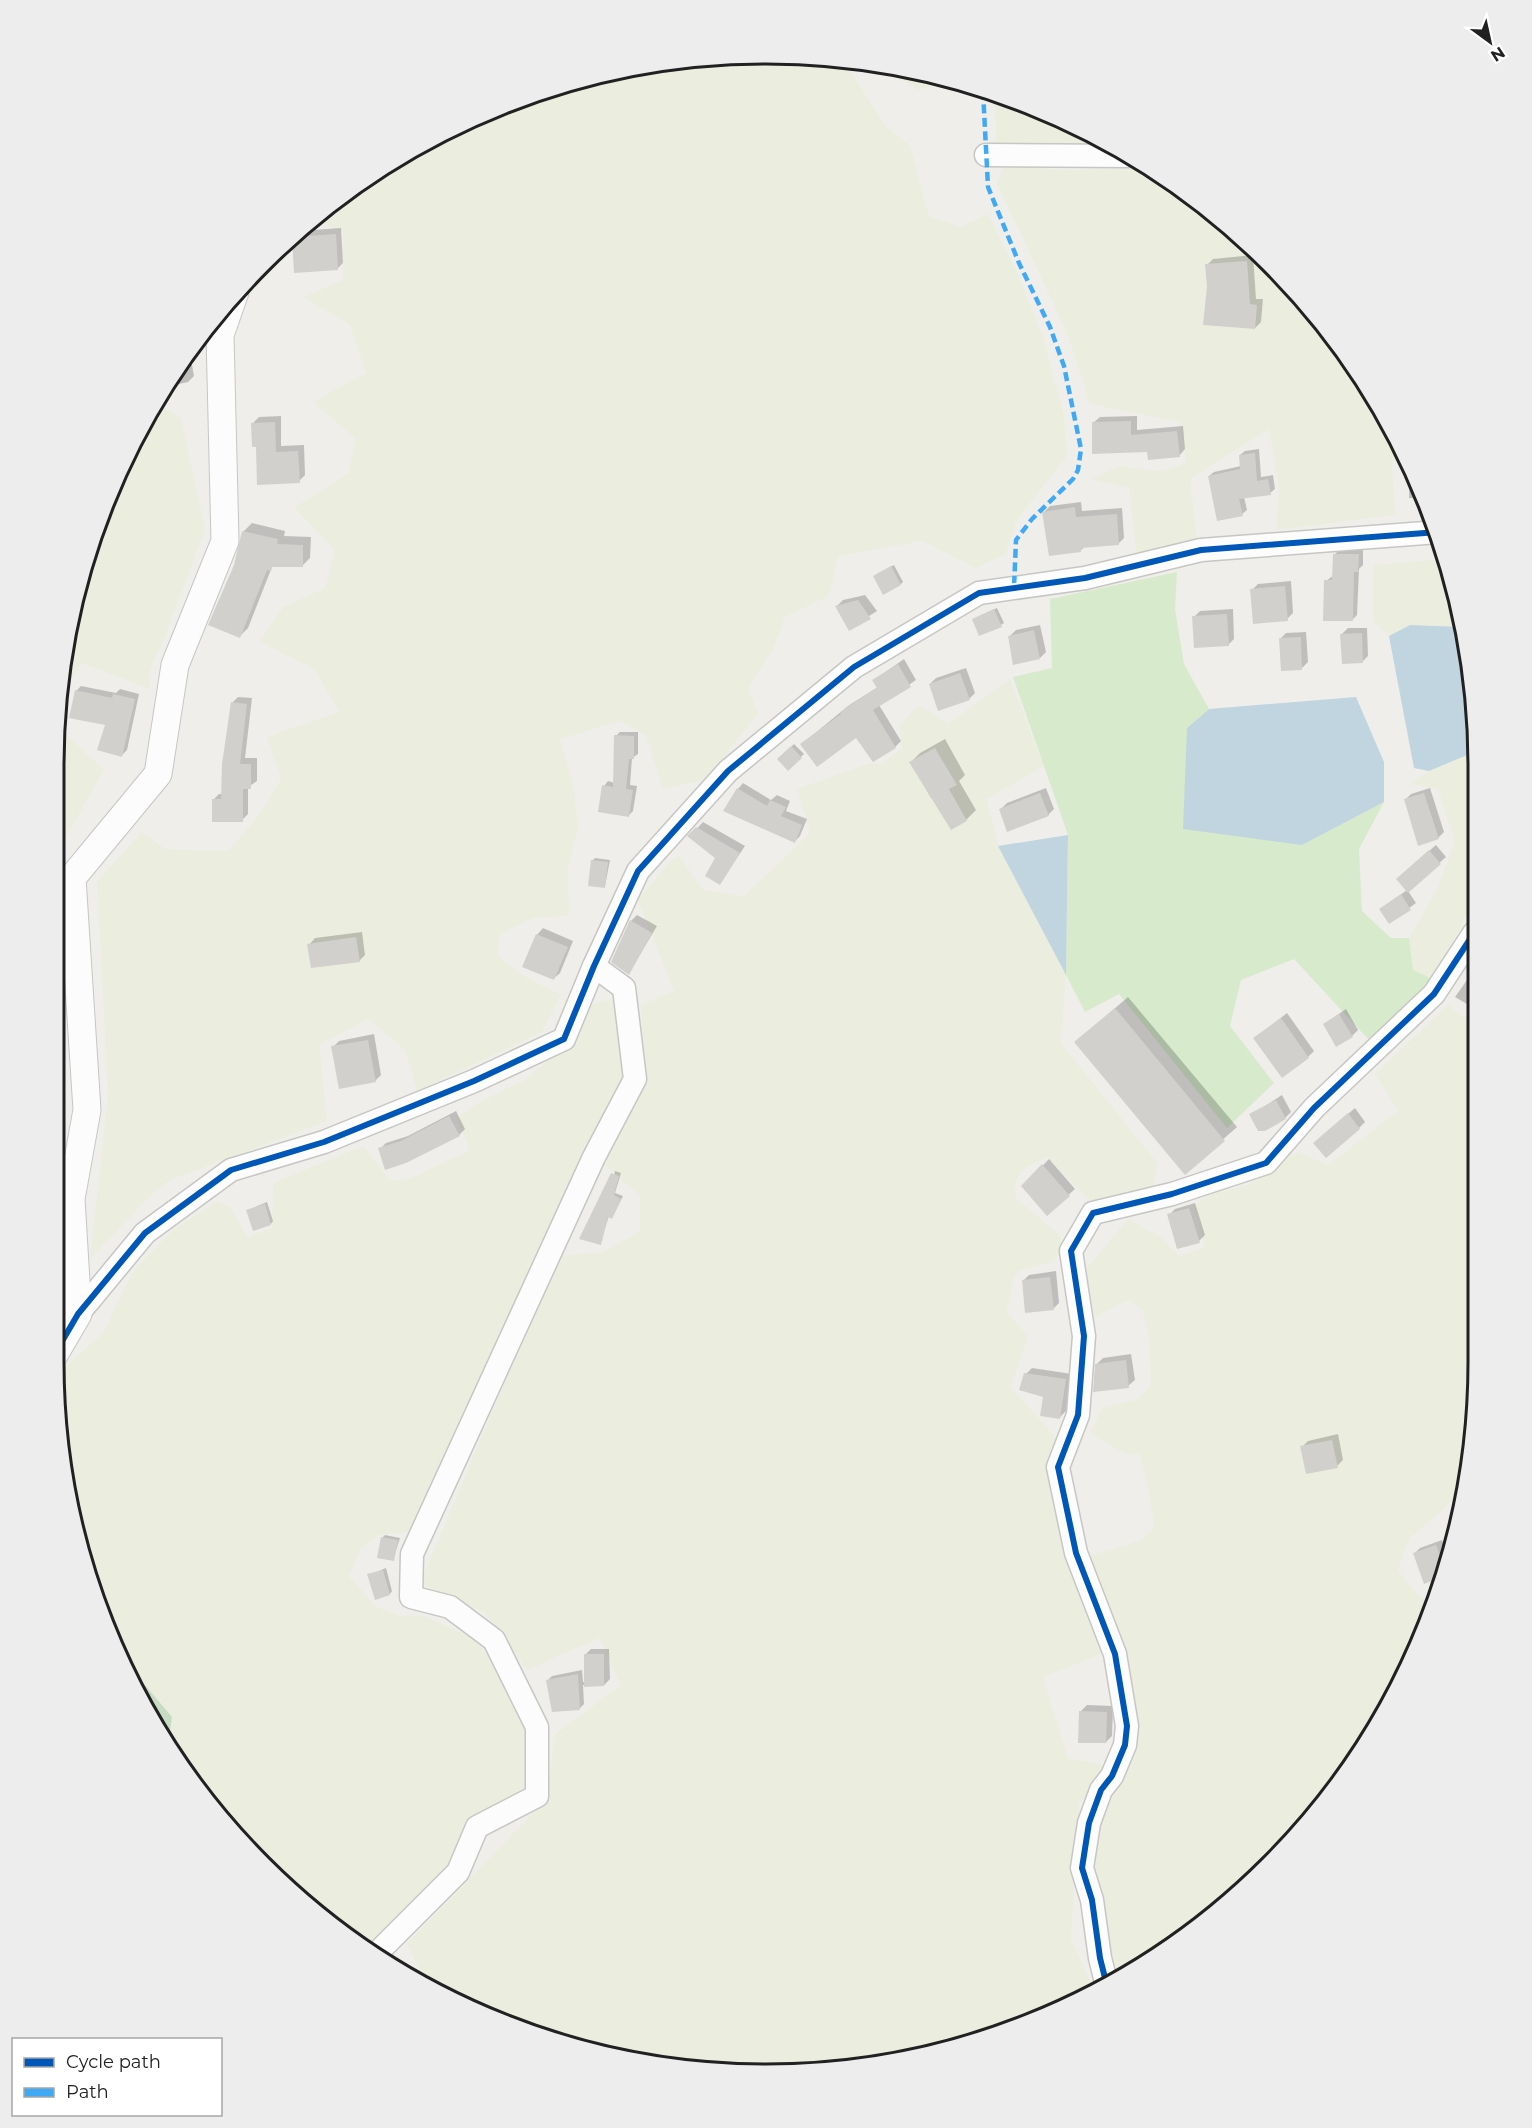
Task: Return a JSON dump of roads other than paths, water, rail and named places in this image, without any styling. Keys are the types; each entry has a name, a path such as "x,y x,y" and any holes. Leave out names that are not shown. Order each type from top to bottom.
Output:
{"street":[{"path":"986,155 1113,156"},
{"path":"78,1314 71,1199 87,1110 72,878 158,774 175,665 225,541 220,335 226,319"},
{"path":"64,1338 78,1314 145,1233 231,1170 324,1142 474,1081 564,1039 594,966 638,871 728,771 854,667 979,593 1085,578 1201,550 1427,533"},
{"path":"1105,1976 1092,1900 1082,1868 1089,1823 1101,1790 1112,1776 1125,1745 1127,1726 1116,1661 1076,1553 1058,1467 1078,1415 1083,1336 1071,1251 1093,1213 1172,1194 1266,1163 1314,1108 1434,994 1468,941"},
{"path":"381,1949 458,1872 477,1827 537,1796 537,1727 494,1640 450,1607 411,1597 412,1554 594,1157 634,1079 624,988 594,966"}],"water":[{"path":"1410,625 1453,627 1461,674 1468,755 1429,771 1414,768 1389,636"},
{"path":"1356,697 1384,762 1384,802 1302,845 1183,829 1187,728 1209,709"},
{"path":"1068,835 1066,975 998,846"}]}
